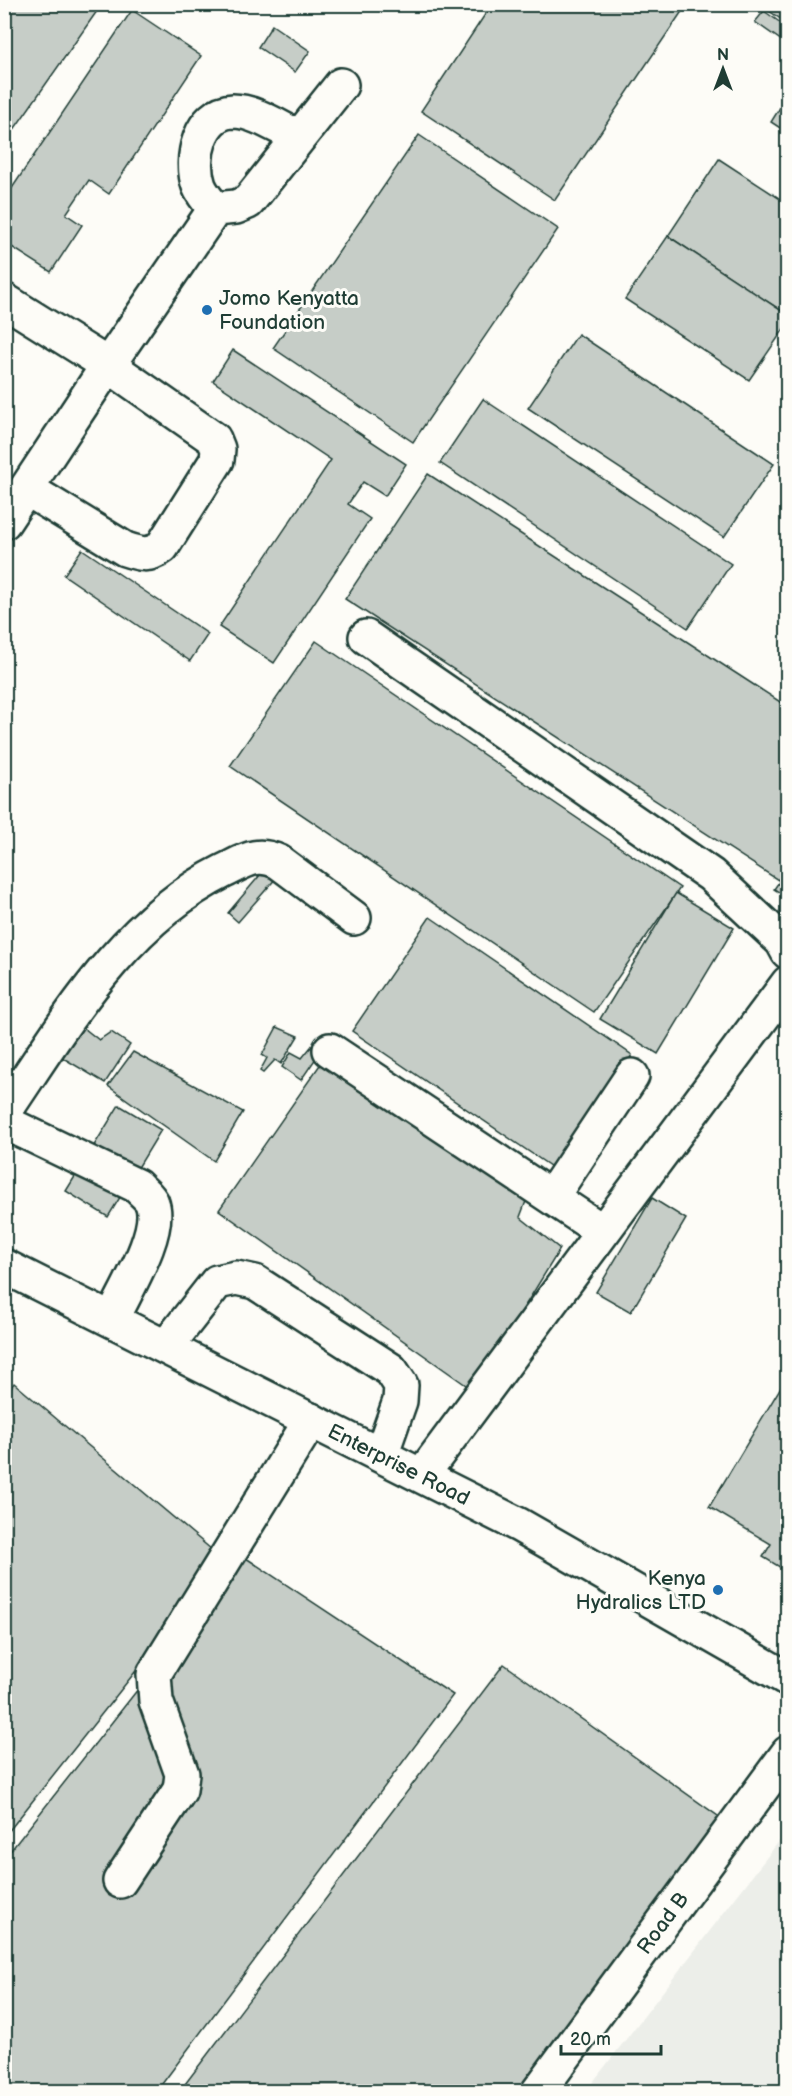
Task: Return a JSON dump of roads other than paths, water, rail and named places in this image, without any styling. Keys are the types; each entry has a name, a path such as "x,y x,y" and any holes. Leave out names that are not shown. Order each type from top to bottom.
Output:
{"main road":[{"path":"215,209 236,207 248,202 340,85"},
{"path":"215,209 199,186 195,171 202,134 212,118 228,112 246,113 299,137"},
{"path":"4,522 215,209"},
{"path":"4,300 108,365 214,439 218,449 217,460 162,547 154,553 142,555 125,549 27,489"},
{"path":"366,637 711,875 782,941 788,952"},
{"path":"4,1113 82,997 110,963 165,910 200,883 252,858 266,856 279,862 354,918"},
{"path":"422,1475 602,1230 788,983"},
{"path":"330,1050 602,1230"},
{"path":"552,1196 632,1076"},
{"path":"4,1122 137,1186 152,1202 154,1218 150,1239 112,1320"},
{"name":"Enterprise Road","path":"4,1266 519,1525 788,1679"},
{"path":"166,1347 217,1282 236,1278 255,1282 391,1370 401,1385 400,1401 381,1455"},
{"path":"120,1881 180,1790 182,1782 182,1774 156,1701 154,1674 312,1420"},
{"name":"Road B","path":"538,2091 786,1758"}],"place":[{"name":"Jomo Kenyatta Foundation","path":"207,310"},
{"name":"Kenya Hydralics LTD","path":"718,1590"}]}
